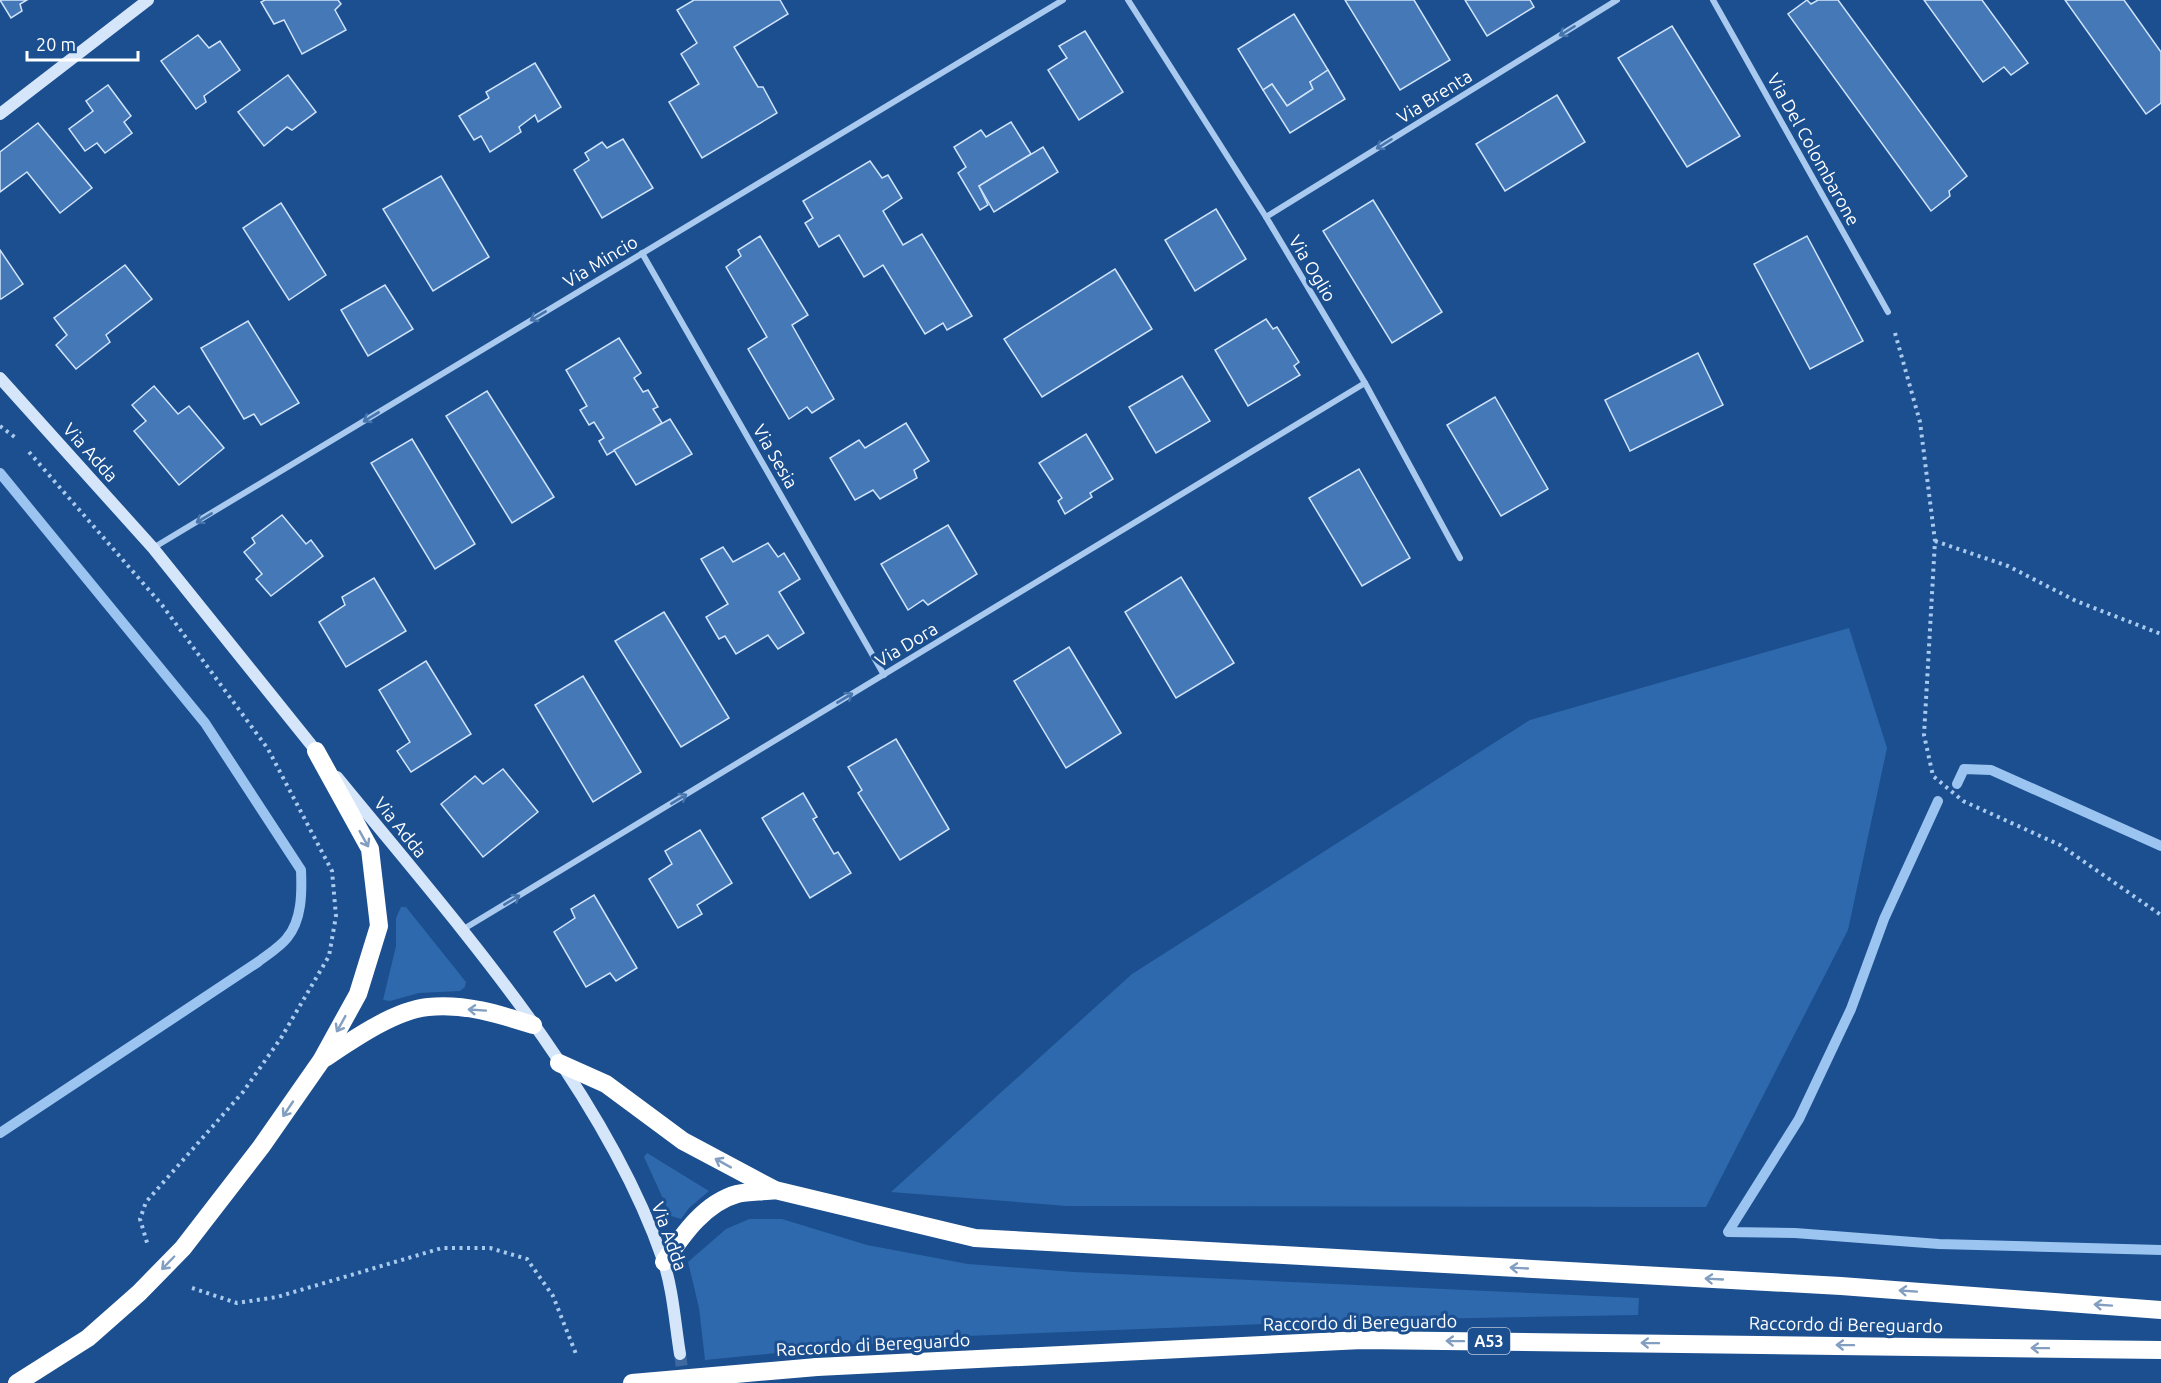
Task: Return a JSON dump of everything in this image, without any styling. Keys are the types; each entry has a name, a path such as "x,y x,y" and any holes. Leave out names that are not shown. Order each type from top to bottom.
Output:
{"highway":[{"path":"17,1383 88,1338 139,1293 183,1248 261,1148 321,1061 358,994 379,926 370,849 316,751"},
{"path":"321,1061 372,1026 427,1007 486,1010 533,1025"},
{"path":"560,1063 606,1084 682,1141 775,1190 975,1238 1841,1286 2161,1310"},
{"path":"664,1262 684,1233 705,1212 735,1194 775,1190"},
{"name":"Raccordo di Bereguardo","path":"632,1383 817,1367 1362,1340 2161,1350"}],"street":[{"path":"0,114 148,0"},
{"name":"Via Mincio","path":"153,548 1063,0"},
{"name":"Via Oglio","path":"1128,0 1266,217 1365,383 1460,558"},
{"name":"Via Brenta","path":"1266,217 1617,0"},
{"name":"Via Del Colombarone","path":"1713,0 1888,312"},
{"name":"Via Sesia","path":"642,253 884,675"},
{"name":"Via Adda","path":"0,378 153,548 462,930 560,1063 602,1130 640,1204 664,1262 681,1354"},
{"name":"Via Dora","path":"462,930 1365,383"}],"path":[{"path":"1888,312 1920,422 1935,541 1924,735 1933,776 1963,801 2060,846 2161,915"},
{"path":"0,426 16,437 162,605 268,749 332,872 336,916 329,956 281,1038 243,1092 146,1202 140,1219 148,1248"},
{"path":"1935,541 2008,566 2076,601 2161,634"},
{"path":"192,1288 237,1303 277,1296 442,1248 490,1248 527,1259 553,1296 576,1354"}],"shaded area":[{"path":"1849,628 1887,748 1848,930 1706,1207 1067,1206 891,1192 1132,974 1530,720"},
{"path":"401,907 406,907 466,982 465,987 460,991 419,993 390,1001 383,1000 396,946 396,918"},
{"path":"647,1153 709,1191 689,1208 681,1219 671,1216 644,1157"},
{"path":"749,1219 782,1219 867,1245 968,1264 1074,1272 1639,1298 1638,1315 1368,1320 941,1337 705,1360 699,1308 688,1262 726,1229"}],"building":[{"path":"0,0 27,0 20,4 22,11 11,18"},
{"path":"265,0 338,0 341,4 335,10 346,30 302,54 284,20 274,24 261,2"},
{"path":"694,0 780,0 788,14 734,47 758,87 763,87 777,113 702,158 669,102 699,84 681,54 697,43 677,10"},
{"path":"1345,0 1414,0 1450,60 1400,90"},
{"path":"1465,0 1530,0 1534,7 1487,36"},
{"path":"1807,0 1811,4 1818,0 1838,0 1967,176 1949,191 1950,196 1931,211 1788,14"},
{"path":"1924,0 1982,0 2028,63 2011,75 2004,67 1983,82"},
{"path":"2065,0 2124,0 2161,52 2161,103 2146,114"},
{"path":"1294,14 1328,70 1310,82 1313,89 1287,106 1272,84 1263,90 1238,49"},
{"path":"1672,26 1740,136 1687,167 1618,58"},
{"path":"1085,31 1123,92 1079,120 1048,70 1067,58 1059,46"},
{"path":"198,35 209,48 220,41 240,70 204,96 206,102 196,109 161,61"},
{"path":"535,63 561,107 538,122 535,115 519,127 521,132 490,152 481,136 474,140 459,116 489,98 486,92"},
{"path":"1328,70 1345,99 1290,133 1263,90 1272,84 1287,106 1313,89 1310,82"},
{"path":"288,75 316,112 292,130 287,127 264,146 238,112"},
{"path":"108,85 131,116 124,122 132,133 105,153 97,143 85,151 69,129 93,111 86,101"},
{"path":"1557,95 1585,142 1505,191 1476,144"},
{"path":"1011,122 1031,154 979,186 988,205 980,210 958,173 966,167 954,147 981,130 986,137"},
{"path":"38,123 92,188 60,213 27,172 0,192 0,152"},
{"path":"623,139 653,188 602,218 574,170 589,160 585,153 602,142 607,148"},
{"path":"1043,147 1058,172 994,212 979,186"},
{"path":"870,161 882,178 888,175 902,198 883,211 903,245 922,234 972,316 947,330 943,323 925,334 883,265 864,277 839,235 819,247 805,223 813,218 803,201"},
{"path":"441,176 489,257 433,291 383,209"},
{"path":"1373,200 1442,312 1392,343 1323,231"},
{"path":"281,203 326,275 289,300 243,228"},
{"path":"1216,209 1246,259 1195,291 1165,240"},
{"path":"760,236 808,315 792,325 834,399 812,413 807,407 789,419 748,349 767,337 726,267 741,256 738,250"},
{"path":"1807,236 1863,341 1810,369 1754,264"},
{"path":"0,250 23,284 1,299 0,299"},
{"path":"125,265 152,299 106,335 110,342 76,369 56,345 67,335 54,318"},
{"path":"1115,269 1152,329 1042,397 1004,339"},
{"path":"385,285 413,329 368,356 341,310"},
{"path":"1266,319 1273,329 1277,327 1299,362 1294,366 1300,375 1248,406 1215,350"},
{"path":"248,321 299,403 261,425 254,414 244,419 201,348"},
{"path":"619,338 641,373 634,378 643,392 648,390 658,407 653,409 662,423 607,455 599,441 604,438 594,422 589,425 580,410 587,406 566,370"},
{"path":"1698,353 1723,405 1630,451 1605,400"},
{"path":"1182,376 1210,421 1156,453 1129,407"},
{"path":"154,386 178,414 189,406 224,448 179,485 134,431 146,421 132,405"},
{"path":"487,391 554,497 512,523 446,416"},
{"path":"1495,397 1548,489 1501,516 1447,425"},
{"path":"670,419 692,454 636,485 614,450"},
{"path":"906,423 929,461 914,470 917,478 880,499 873,490 855,500 830,458 859,440 865,448"},
{"path":"1086,434 1113,479 1090,493 1092,497 1065,514 1058,501 1062,498 1039,463"},
{"path":"412,439 475,544 435,569 371,463"},
{"path":"1359,469 1410,558 1362,586 1309,498"},
{"path":"282,515 306,544 311,540 323,556 271,596 256,579 262,574 244,552 255,543 252,538"},
{"path":"948,525 977,574 928,605 923,600 908,610 881,564"},
{"path":"768,543 778,557 784,553 800,579 779,592 804,633 778,649 768,635 736,654 725,636 719,639 706,617 728,604 701,559 723,547 733,562"},
{"path":"1181,577 1234,663 1176,698 1125,612"},
{"path":"374,578 406,631 346,667 319,622 345,605 342,597"},
{"path":"664,612 729,718 681,747 615,641"},
{"path":"1069,647 1121,733 1066,768 1014,681"},
{"path":"426,661 471,734 411,772 397,751 410,742 379,690"},
{"path":"583,676 641,772 593,802 535,705"},
{"path":"896,739 949,829 900,860 858,793 862,790 848,767"},
{"path":"503,769 538,812 483,857 441,804 475,776 483,784"},
{"path":"803,793 817,817 813,819 834,854 838,852 851,873 810,898 762,818"},
{"path":"700,830 732,883 697,905 702,914 678,928 649,879 672,864 665,851"},
{"path":"594,895 637,968 616,981 610,973 586,987 554,932 575,918 571,909"}],"waterway":[{"path":"0,473 205,723 301,870 300,906 296,923 287,938 277,948 0,1133"},
{"path":"1957,784 1964,769 1991,770 2161,846"},
{"path":"1938,801 1884,919 1851,1009 1799,1119 1728,1232 1795,1233 1939,1244 2161,1250"}],"tunnel":[{"path":"680,1354 684,1383"}]}
